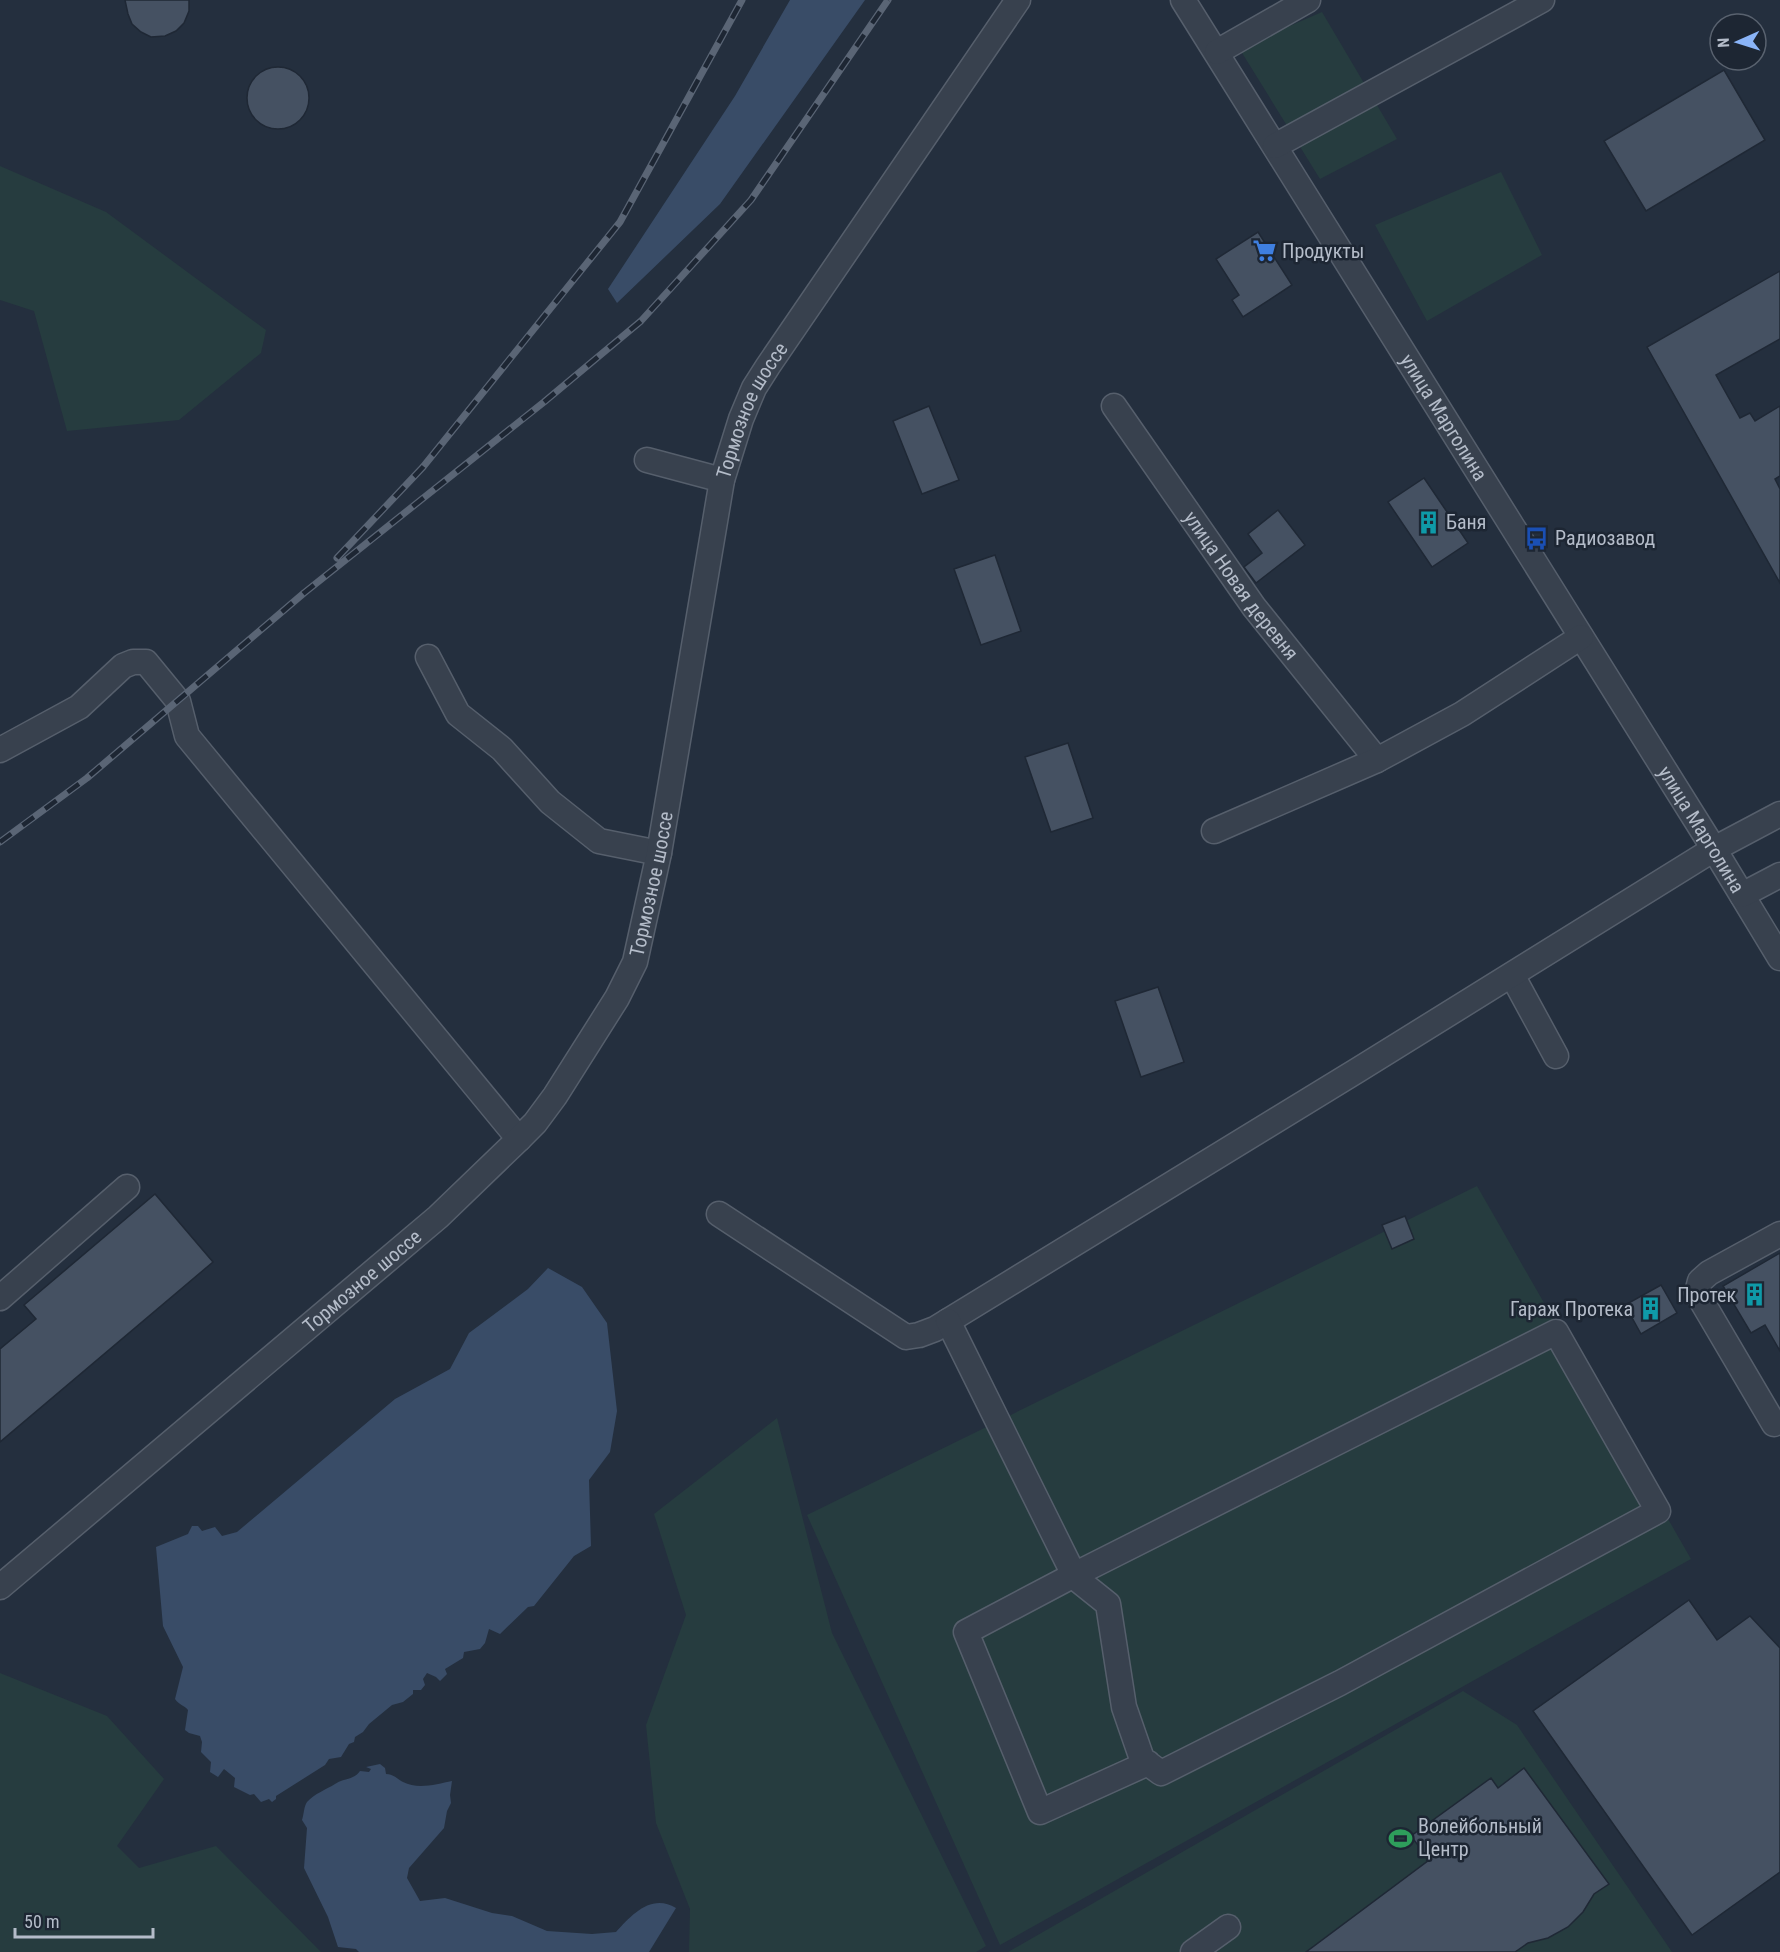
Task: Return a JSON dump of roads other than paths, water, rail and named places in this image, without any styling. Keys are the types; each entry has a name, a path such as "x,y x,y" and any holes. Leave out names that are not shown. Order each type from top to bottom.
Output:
{"street":[{"name":"Тормозное шоссе","path":"0,1587 438,1217 535,1123 555,1096 617,998 635,962 659,853 722,480 741,419 759,381 1018,0"},
{"name":"улица Марголина","path":"1183,0 1780,958"},
{"path":"1217,52 1308,0"},
{"path":"1275,146 1542,0"},
{"name":"улица Новая деревня","path":"1114,406 1254,607 1377,760"},
{"path":"647,460 722,480"},
{"path":"1214,831 1377,760 1462,714 1581,637"},
{"path":"428,657 458,714 502,749 550,802 599,841 659,853"},
{"path":"0,750 79,708 123,666 133,662 146,663 178,701 187,736 519,1139"},
{"path":"719,1214 906,1337 919,1335 948,1321 1714,849 1780,814"},
{"path":"1742,895 1780,875"},
{"path":"1512,975 1556,1056"},
{"path":"0,1298 127,1187"},
{"path":"1774,1425 1697,1293 1700,1281 1709,1273 1780,1234"},
{"path":"948,1321 1074,1575 1108,1604 1124,1707 1142,1759 1148,1763 1161,1773 1340,1683 1658,1511 1556,1332 1074,1575 966,1632 1040,1812 1148,1763"},
{"path":"1193,1952 1228,1927"}],"water":[{"path":"790,0 865,0 720,204 617,303 608,289 735,96"},
{"path":"548,1268 582,1287 607,1323 617,1411 610,1452 589,1480 591,1546 574,1556 534,1606 528,1607 500,1634 489,1629 485,1643 480,1649 464,1652 463,1658 445,1669 447,1674 440,1681 427,1673 423,1679 425,1685 421,1690 413,1690 413,1694 403,1702 392,1705 369,1724 355,1737 354,1742 349,1744 341,1757 329,1759 325,1765 276,1796 272,1802 269,1799 261,1802 254,1794 250,1795 234,1787 235,1778 224,1769 218,1777 210,1772 211,1762 201,1752 200,1736 185,1730 188,1710 175,1699 183,1667 163,1626 156,1547 188,1534 192,1526 198,1526 202,1531 215,1527 222,1536 237,1532 395,1399 450,1369 469,1333 528,1289"},
{"path":"380,1764 385,1768 386,1774 415,1786 452,1781 451,1803 444,1828 409,1868 407,1878 420,1901 445,1898 492,1913 512,1916 547,1931 592,1934 616,1932 636,1913 651,1904 667,1904 676,1908 649,1952 359,1952 356,1949 338,1947 328,1917 304,1868 307,1828 302,1820 307,1802 313,1797 338,1782 355,1776 360,1771 369,1772 371,1769 366,1767"}],"railway":[{"path":"337,558 423,467 620,222 742,0"},
{"path":"0,842 87,778 304,593 544,402 641,321 751,200 888,0"}],"place":[{"name":"Продукты","path":"1264,251"},
{"name":"Баня","path":"1428,522"},
{"name":"Радиозавод","path":"1537,538"},
{"name":"Протек","path":"1754,1295"},
{"name":"Гараж Протека","path":"1651,1309"},
{"name":"Волейбольный Центр","path":"1400,1838"}]}
